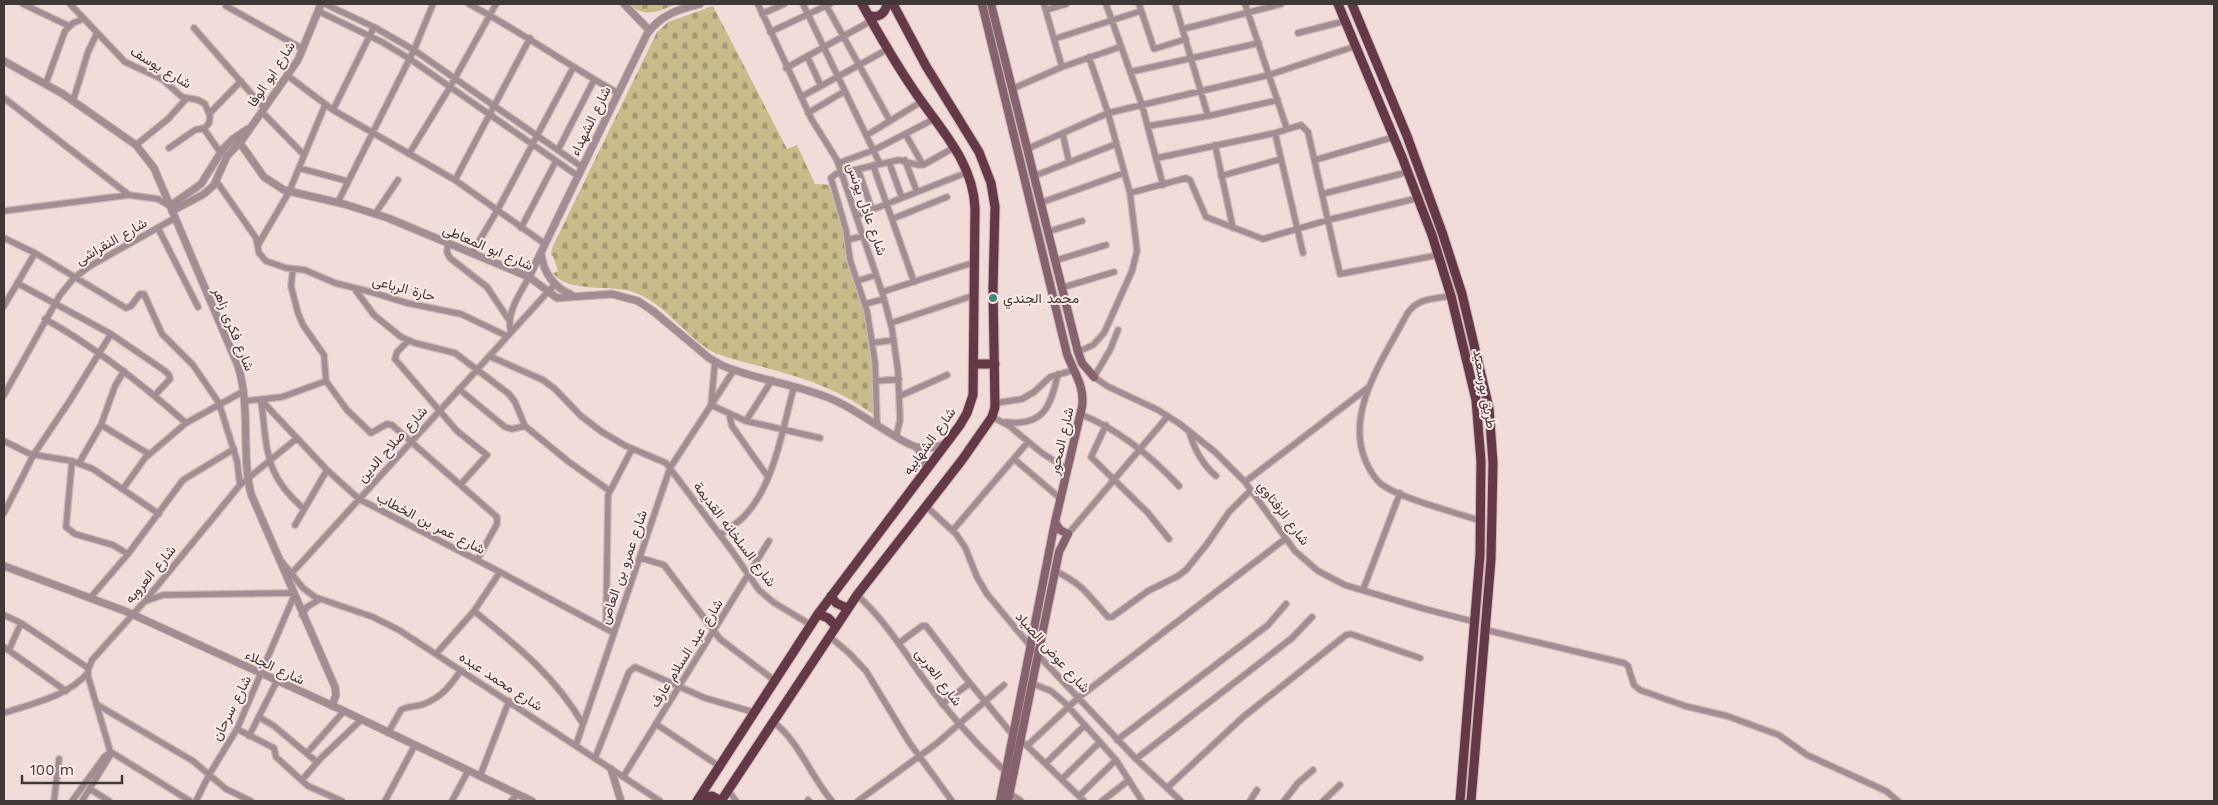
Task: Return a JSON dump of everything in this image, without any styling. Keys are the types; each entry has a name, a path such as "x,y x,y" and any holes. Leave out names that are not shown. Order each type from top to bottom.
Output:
{"highway":[{"name":"شارع الشهابيه","path":"698,800 753,712 830,596 964,419 970,407 974,388 975,199 968,172 955,147 921,102 862,4"},
{"path":"869,18 881,15 886,10 887,4"},
{"path":"698,800 712,796 721,801 847,608 962,460 992,416 996,403 993,289 995,207 989,175 979,152 926,66 893,4"},
{"name":"طريق بورسعيد","path":"1338,4 1408,172 1438,255 1470,369 1477,407 1481,454 1481,521 1476,622 1460,801"},
{"name":"طريق بورسعيد","path":"1352,4 1407,136 1437,218 1462,294 1485,387 1491,428 1493,463 1492,559 1470,801"},
{"path":"975,364 995,364"},
{"path":"830,596 847,608"},
{"path":"818,614 828,618 836,626"}],"main road":[{"name":"شارع المحور","path":"982,4 1052,292 1068,354 1080,381 1082,394 1080,414 1055,522 1030,646 1018,725 1019,741 1008,797"},
{"path":"991,4 1078,352 1082,363 1094,377"},
{"path":"1011,125 1020,123"},
{"path":"1052,292 1062,288"},
{"path":"1055,522 1060,530 1068,534"},
{"name":"شارع المحور","path":"1000,801 1012,734 1018,725 1031,683 1060,548 1068,534"}],"street":[{"path":"23,4 38,6 69,26"},
{"name":"شارع يوسف","path":"70,4 125,62 162,79 186,99 200,101 210,113"},
{"path":"338,202 414,50 433,4"},
{"path":"469,4 530,38 573,68 618,94"},
{"path":"409,154 496,4"},
{"path":"624,4 649,30"},
{"name":"شارع الشهداء","path":"529,277 649,30 668,14 700,4"},
{"name":"شارع عادل يونس","path":"758,4 800,98 839,163 882,292 891,323 899,380 900,420 896,438"},
{"path":"762,14 784,4"},
{"path":"803,4 880,164"},
{"path":"1062,67 1045,7 1066,4"},
{"path":"1106,4 1142,104 1163,185"},
{"path":"1139,4 1154,48 1186,39"},
{"path":"1176,4 1208,116"},
{"path":"1245,4 1287,130"},
{"path":"1183,29 1277,4"},
{"path":"770,32 828,5 842,37 890,121"},
{"path":"226,6 303,49"},
{"path":"322,6 374,27 414,50 582,167"},
{"path":"322,6 410,58 578,176"},
{"name":"شارع ابو الوفا","path":"217,182 226,156 240,143 248,129 288,76 303,49 322,6"},
{"path":"1054,39 1141,11"},
{"path":"786,68 842,37 869,18"},
{"path":"46,84 64,33 69,26 83,19"},
{"path":"1298,33 1345,20"},
{"path":"334,110 374,27"},
{"path":"194,28 241,81 263,110 304,155"},
{"path":"74,101 88,52 97,33"},
{"path":"455,180 530,38"},
{"path":"1130,72 1259,43"},
{"path":"1027,150 1108,113 1269,75 1356,46"},
{"path":"1012,89 1062,67 1120,47"},
{"path":"800,98 888,49"},
{"path":"807,56 822,86"},
{"path":"1078,352 1093,345 1104,333 1132,271 1137,251 1137,238 1130,193 1108,113 1089,57"},
{"name":"شارع فكرى زاهر","path":"4,61 74,101 136,145 154,168 235,360 244,391 248,478 256,508 335,687 335,701 332,706"},
{"path":"472,253 497,211 573,68"},
{"path":"288,76 325,105 455,180 545,244"},
{"path":"558,150 594,80"},
{"path":"169,148 195,130 204,128 210,121 210,113 241,81"},
{"path":"808,113 845,92"},
{"path":"4,98 129,195"},
{"path":"136,145 168,119 186,99"},
{"path":"1148,126 1208,116 1278,100"},
{"path":"867,136 921,102"},
{"path":"4,212 129,195 158,199 172,212 204,194 217,182 258,245 289,192 325,105"},
{"path":"839,163 874,150 934,120"},
{"path":"1157,158 1276,133 1300,125 1306,128 1315,160 1340,274 1438,255"},
{"path":"204,128 220,152"},
{"name":"شارع ابو الوفا","path":"172,212 201,184 220,152 233,139 248,129"},
{"path":"1276,133 1303,253"},
{"path":"1063,134 1069,162"},
{"path":"906,135 922,165"},
{"path":"1315,160 1394,137"},
{"name":"شارع ابو المعاطى","path":"240,143 264,177 275,186 289,192 338,202 376,214 529,277 557,298 616,295 638,301 653,310 715,362 734,370 794,386 842,404 896,438 918,449"},
{"path":"1034,176 1116,144"},
{"path":"1215,145 1233,228"},
{"path":"877,425 876,381 865,304 848,253 839,205 831,180 834,174 889,162 905,160 922,165 955,147"},
{"path":"1221,176 1282,159"},
{"path":"905,160 917,192"},
{"path":"521,228 556,161"},
{"path":"889,162 902,198"},
{"path":"872,165 914,282"},
{"path":"299,168 347,181"},
{"path":"858,169 872,210"},
{"path":"856,216 968,172"},
{"path":"1322,194 1408,172"},
{"path":"1040,203 1124,173"},
{"path":"1130,193 1186,178 1190,180 1206,217 1263,239 1297,228 1418,198"},
{"path":"376,214 398,180"},
{"path":"892,219 947,197"},
{"path":"839,205 851,201"},
{"name":"شارع النقراشى","path":"4,394 54,304 74,278 90,266 158,228 172,212"},
{"path":"1048,232 1082,221"},
{"path":"158,228 198,307"},
{"path":"847,240 863,236"},
{"path":"4,238 35,253 126,308 140,294 144,294 162,334 193,365 219,403 234,449 240,485"},
{"path":"448,243 447,252 450,258 487,287 509,320"},
{"name":"حارة الرباعى","path":"258,245 259,254 264,260 292,269 306,270 331,282 412,305 461,314 509,334"},
{"path":"1054,261 1106,245"},
{"path":"540,252 545,269 554,284 572,296"},
{"path":"4,306 35,253"},
{"path":"882,292 975,262"},
{"path":"292,269 291,286 298,313 303,325 324,356 326,381 346,410 368,432 375,432 390,424 495,514 498,521 477,560"},
{"path":"1062,288 1114,272"},
{"path":"856,281 876,274"},
{"path":"509,334 509,320 529,277"},
{"path":"17,283 111,334 169,375 170,379 154,395"},
{"name":"شارع صلاح الدين","path":"292,573 554,284"},
{"path":"354,288 374,315 408,341 450,351 477,369 513,398 525,426 568,462 610,491"},
{"path":"891,323 975,295"},
{"path":"1451,296 1413,305 1370,385 1363,404 1358,439 1370,472 1382,484 1400,493 1481,521"},
{"path":"865,304 884,299"},
{"path":"46,319 99,352 186,423"},
{"path":"1094,377 1110,350 1118,330"},
{"path":"4,513 34,454 111,334"},
{"path":"872,343 894,340"},
{"path":"408,341 397,352 396,359 457,431 487,455 461,484"},
{"path":"489,356 547,382 591,425 632,449 658,459 670,468"},
{"name":"شارع عمرو بن العاص","path":"711,405 715,362"},
{"name":"شارع عمرو بن العاص","path":"576,745 670,468 734,370"},
{"path":"996,403 1009,402 1026,397 1050,377 1074,370"},
{"path":"124,371 115,386 101,426 75,462 66,527 75,534 113,545 128,554"},
{"path":"1004,422 1026,422 1044,413 1052,402 1058,374"},
{"path":"900,396 947,375"},
{"name":"شارع الزفتاوي","path":"1094,377 1107,386 1138,399 1168,416 1215,452 1245,482 1300,556 1318,571 1345,585 1476,622"},
{"path":"746,421 772,380"},
{"path":"876,381 899,380"},
{"path":"245,401 262,401 294,394 326,381"},
{"path":"1245,482 1370,385"},
{"path":"720,535 749,511 760,494 768,477 794,386"},
{"path":"459,389 505,427 512,429 525,426"},
{"path":"123,489 149,454 186,423 219,403 244,391"},
{"path":"262,401 270,460 274,475 282,488 304,509"},
{"name":"شارع عمر بن الخطاب","path":"262,401 296,439 359,499 614,633"},
{"path":"711,405 746,421 820,438"},
{"path":"729,414 732,426 768,477"},
{"path":"1080,414 1106,425 1140,450 1178,486"},
{"path":"992,416 1004,422 1028,442 1068,469"},
{"path":"1068,534 1113,478 1140,450 1168,416"},
{"path":"1106,425 1090,456 1153,518 1169,539"},
{"path":"101,426 149,454"},
{"path":"1189,431 1199,456 1207,468 1216,476"},
{"name":"شارع العروبه","path":"4,713 52,698 78,684 95,656 144,602 240,485 296,439"},
{"path":"4,441 34,454 75,462 93,469 159,514"},
{"path":"918,449 935,448 947,442"},
{"path":"953,530 1028,442"},
{"path":"91,597 128,554 183,480 234,449"},
{"path":"606,628 608,499 610,491 632,449"},
{"path":"918,449 924,458 924,472"},
{"path":"1014,459 1061,498"},
{"name":"شارع السلخانه القديمة","path":"670,468 767,598 811,625"},
{"path":"295,525 327,470"},
{"path":"1055,571 1068,577 1083,588 1108,617 1112,617 1148,591 1186,570 1208,544 1229,512 1251,490"},
{"path":"1363,590 1400,493"},
{"name":"شارع عوض الصياد","path":"926,506 953,530 965,548 977,577 987,594 1030,646 1117,740 1181,801"},
{"path":"1028,745 1078,698 1286,539"},
{"name":"شارع عبد السلام عارف","path":"623,777 769,541"},
{"path":"640,558 664,565 713,632 732,649 774,680"},
{"name":"شارع محمد عبده","path":"281,561 303,588 320,599 387,623 660,801"},
{"name":"شارع الجلاء","path":"4,566 91,597 132,615 332,706 532,801"},
{"path":"436,654 474,611 500,572"},
{"path":"144,602 163,595 294,595"},
{"name":"شارع سرحان","path":"196,801 209,775 237,729 294,595"},
{"name":"شارع العربى","path":"857,595 875,612 942,704 1005,771"},
{"path":"302,615 307,607 320,599"},
{"path":"1117,740 1268,625 1286,604"},
{"path":"474,611 542,669 571,703 583,724"},
{"path":"4,615 21,623 88,670 111,752 109,760 82,801"},
{"path":"1136,759 1292,638 1312,618"},
{"path":"21,623 6,648 66,691"},
{"path":"899,643 925,626 1012,734"},
{"path":"1486,630 1626,664 1634,684 1640,690 1685,706 1727,716 1780,735 1807,755 1886,791 1898,801"},
{"path":"1167,788 1242,718 1346,634 1351,634 1420,658"},
{"path":"829,636 850,653 866,671 919,757 952,801"},
{"path":"595,758 632,668 638,668 704,698 753,712"},
{"path":"388,733 401,710 425,704 440,696 449,688 461,670"},
{"path":"249,736 278,681"},
{"path":"942,704 970,683"},
{"path":"1031,683 1051,691 1085,725 1116,760 1141,801"},
{"path":"858,801 919,757 1004,685"},
{"path":"480,776 509,701"},
{"path":"96,704 193,761 226,789 251,801"},
{"path":"307,754 344,712"},
{"path":"259,717 274,726 317,762"},
{"path":"302,780 317,762 361,720"},
{"path":"773,722 793,742 815,779 832,801"},
{"path":"656,724 719,766"},
{"path":"1046,763 1085,725"},
{"path":"237,729 274,748 276,757 314,789 342,801"},
{"path":"1019,741 1028,745 1084,801"},
{"path":"1062,779 1100,742"},
{"path":"385,801 415,745"},
{"path":"72,801 104,756 111,752"},
{"path":"111,752 190,801"},
{"path":"54,801 59,760"},
{"path":"1079,796 1116,760"},
{"path":"611,769 621,801"},
{"path":"1284,801 1298,783 1313,770"},
{"path":"452,801 468,771"},
{"path":"1102,801 1129,780"},
{"path":"1323,801 1340,786"},
{"path":"90,789 109,801"},
{"path":"728,790 736,801"},
{"path":"1250,801 1257,790"},
{"path":"510,801 518,795"},
{"path":"1008,797 1021,801"}],"green space":[{"path":"630,4 677,4 658,11 647,12 636,9"},
{"path":"713,6 787,149 797,145 815,184 832,185 863,304 873,364 875,413 871,413 858,404 818,384 715,353 695,339 657,305 636,293 626,290 570,284 560,280 553,273 558,271 551,255 552,248 657,32 668,22"}],"place":[{"name":"محمد الجندي","path":"993,298"}]}
